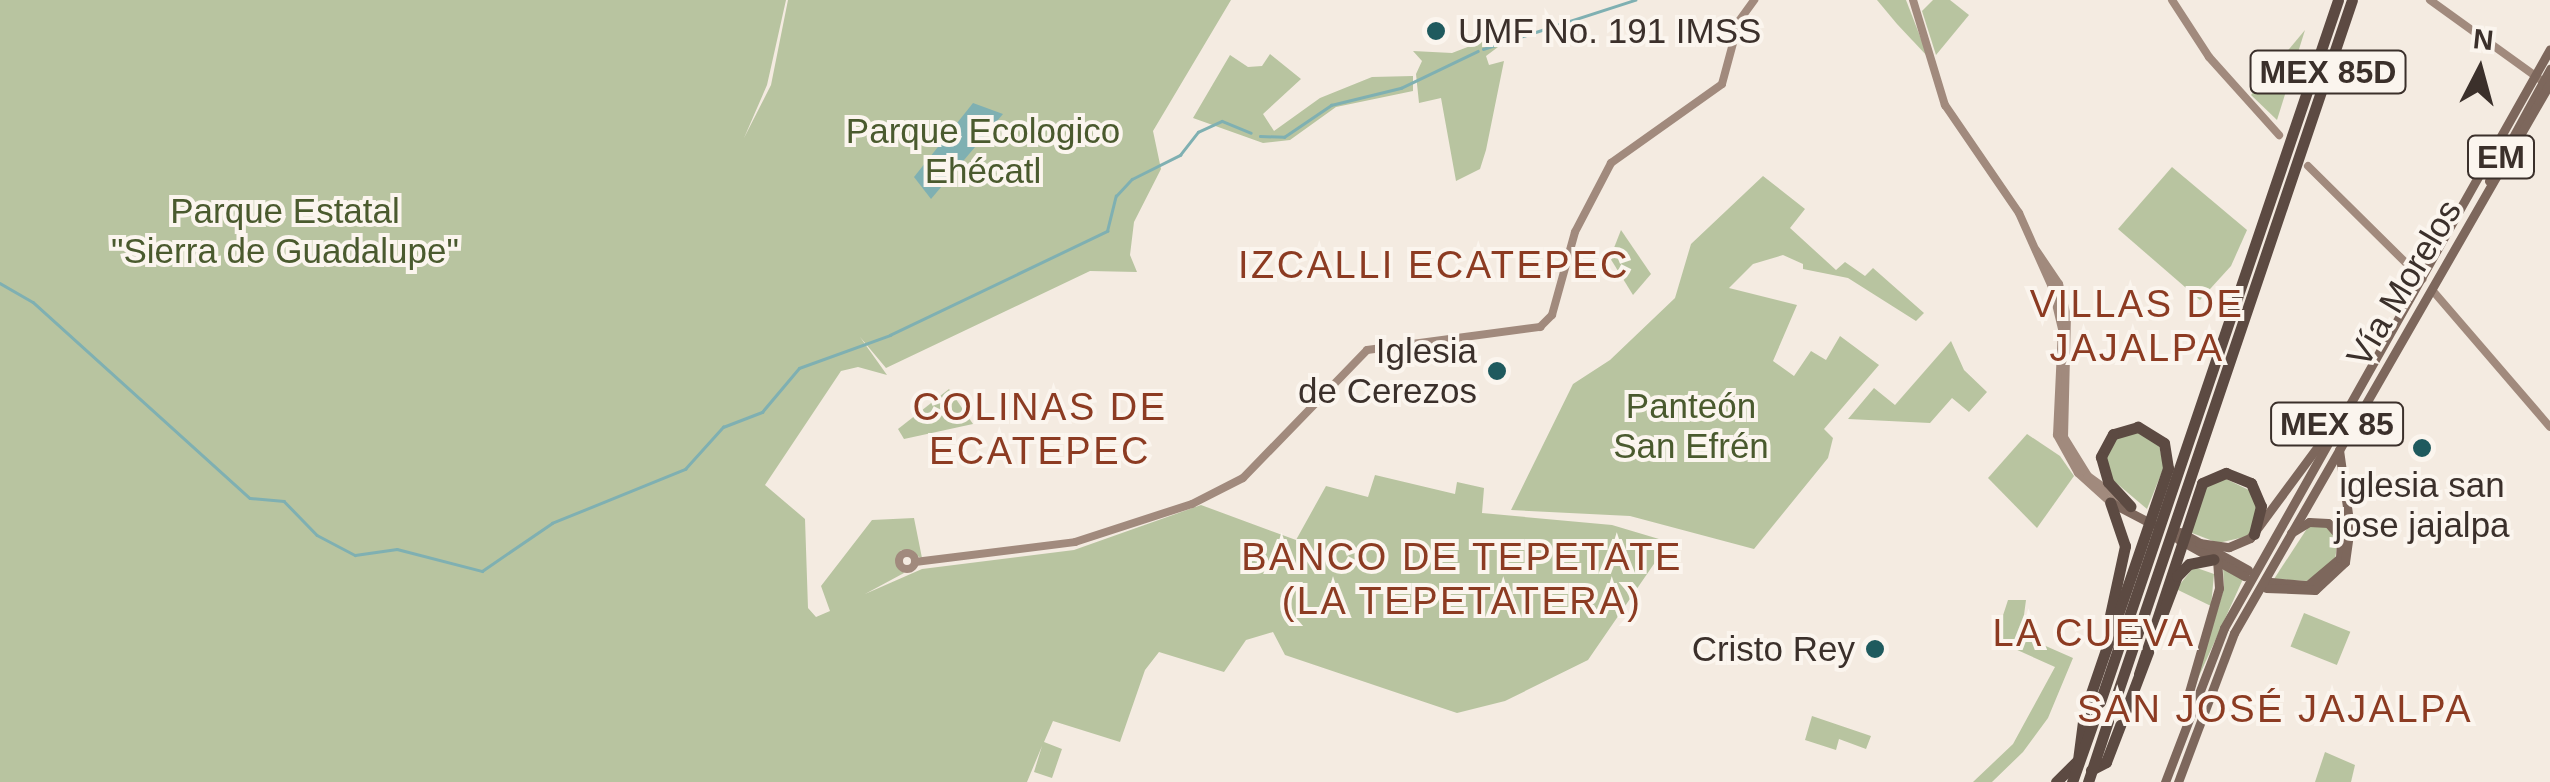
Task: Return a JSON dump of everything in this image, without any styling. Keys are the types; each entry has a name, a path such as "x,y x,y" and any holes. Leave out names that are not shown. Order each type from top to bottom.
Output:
{"highway":[{"name":"MEX 85D","path":"2107,704 2152,530 2338,0"},
{"name":"MEX 85D","path":"2107,704 2174,542 2303,165 2304,145 2352,0"},
{"path":"2130,506 2108,482 2102,458 2113,434 2138,426 2157,434 2168,452 2158,512"},
{"path":"2180,524 2202,483 2231,473 2258,496 2254,534"},
{"path":"2107,704 2107,649 2124,546 2110,502"},
{"path":"2107,649 2152,530"},
{"path":"2139,674 2174,542"},
{"path":"2107,704 2139,674 2177,576 2189,564 2215,559"},
{"path":"2072,782 2090,716"},
{"path":"2090,778 2106,762 2114,723"},
{"path":"2056,782 2078,760"}],"main road":[{"path":"915,562 1083,540 1230,488 1337,375 1367,350 1515,333 1548,322 1575,232 1611,163 1722,84 1739,21 1754,0"},
{"path":"1912,0 1946,106 2019,213 2036,250 2062,329 2057,435 2078,473 2110,502 2246,573 2200,542 2130,506 2088,476 2065,441 2060,412 2067,315 2059,284 2036,250"},
{"path":"2172,0 2209,58 2279,135"},
{"path":"2430,0 2534,78 2550,84"},
{"name":"Vía Morelos","path":"2165,782 2186,714 2224,628 2550,48"},
{"name":"EM","path":"2456,250 2550,69"},
{"name":"Vía Morelos","path":"2178,782 2216,673 2286,539 2550,84"},
{"path":"2303,165 2422,280"},
{"path":"2433,291 2550,427"},
{"path":"2200,542 2229,547 2254,534 2314,445 2338,422"},
{"path":"2286,539 2305,524 2324,522 2338,532 2342,554 2312,583 2269,585 2315,590 2344,562 2350,528 2337,468 2341,442"},
{"path":"2186,714 2219,588 2215,559"}],"green space":[{"path":"0,0 786,0 767,85 744,138 771,85 788,0 1231,0 1153,131 1161,169 1134,222 1130,255 1137,272 1090,271 886,368 860,337 887,375 858,367 841,371 765,485 805,519 808,608 816,617 830,611 821,586 872,520 914,518 922,558 901,550 895,561 904,573 865,594 922,569 1074,550 1201,505 1296,540 1326,486 1368,497 1375,475 1455,494 1457,482 1484,488 1482,513 1612,525 1669,542 1588,660 1505,701 1457,713 1285,655 1273,632 1246,640 1224,672 1159,652 1145,670 1120,742 1053,721 1044,742 1062,749 1052,778 1034,772 1042,746 1027,782 0,782"},
{"path":"1877,0 1906,0 1928,57 1897,24"},
{"path":"1933,0 1950,0 1969,15 1936,55 1922,11"},
{"path":"2305,30 2277,120 2251,95"},
{"path":"1491,38 1498,47 1486,56 1489,65 1504,61 1486,150 1480,169 1456,181 1441,98 1419,103 1416,74 1422,61 1413,51 1452,53"},
{"path":"1270,54 1301,79 1263,114 1274,131 1320,98 1372,77 1413,76 1413,91 1336,107 1290,140 1263,143 1193,118 1230,55 1248,67 1262,66"},
{"path":"2172,167 2247,230 2231,266 2200,300 2118,229"},
{"name":"Panteón San Efrén","path":"1763,176 1805,209 1790,228 1836,270 1845,262 1865,276 1873,268 1924,313 1916,321 1848,278 1803,269 1803,264 1783,255 1753,264 1729,288 1797,305 1773,361 1794,376 1811,351 1826,360 1840,336 1879,365 1824,429 1833,438 1828,458 1754,549 1630,516 1511,510 1573,384 1610,360 1675,298 1691,244"},
{"path":"1621,230 1651,274 1633,295 1610,258"},
{"path":"1951,341 1964,370 1987,392 1969,412 1952,398 1930,423 1848,419 1874,388 1895,405"},
{"path":"949,389 973,424 904,439 898,429"},
{"path":"2133,431 2158,441 2164,467 2147,509 2108,476 2106,456 2117,438"},
{"path":"2027,434 2060,456 2074,476 2037,528 1988,478"},
{"path":"2226,479 2251,491 2258,510 2249,536 2218,543 2187,531 2198,497 2209,483"},
{"path":"2310,524 2326,526 2338,537 2335,560 2307,581 2274,579"},
{"path":"2194,567 2214,574 2211,606 2176,589"},
{"path":"2223,567 2243,579 2195,685 2224,588"},
{"path":"2008,600 2026,600 2024,615 2035,620 2030,639 2073,658 2048,718 2023,752 1992,782 1973,782 2013,744 2055,667 1995,640"},
{"path":"2304,613 2350,632 2337,665 2291,646"},
{"path":"1812,716 1871,736 1866,749 1839,739 1836,750 1805,740"},
{"path":"2325,752 2355,765 2351,782 2315,782"}],"water":[{"path":"973,103 1003,114 931,199 914,177"}],"waterway":[{"path":"1483,49 1635,0"},
{"path":"1260,136 1284,137 1331,105 1401,88 1478,51"},
{"path":"0,283 33,302 250,498 284,501 317,535 355,555 397,549 482,571 552,523 685,469 723,427 762,412 799,368 890,335 1107,231 1116,196 1132,179 1180,155 1198,132 1222,121 1251,133"}],"place":[{"name":"UMF No. 191 IMSS","path":"1436,31"},
{"name":"Iglesia de Cerezos","path":"1497,371"},
{"name":"iglesia san jose jajalpa","path":"2422,448"},
{"name":"Cristo Rey","path":"1875,649"}],"district":[{"name":"IZCALLI ECATEPEC","path":"1434,266"},
{"name":"VILLAS DE JAJALPA","path":"2137,327"},
{"name":"COLINAS DE ECATEPEC","path":"1040,430"},
{"name":"BANCO DE TEPETATE (LA TEPETATERA)","path":"1462,580"},
{"name":"LA CUEVA","path":"2094,634"},
{"name":"SAN JOSÉ JAJALPA","path":"2275,710"}],"park label":[{"name":"Parque Ecologico Ehécatl","path":"983,151"},
{"name":"Parque Estatal \"Sierra de Guadalupe\"","path":"285,231"}]}
